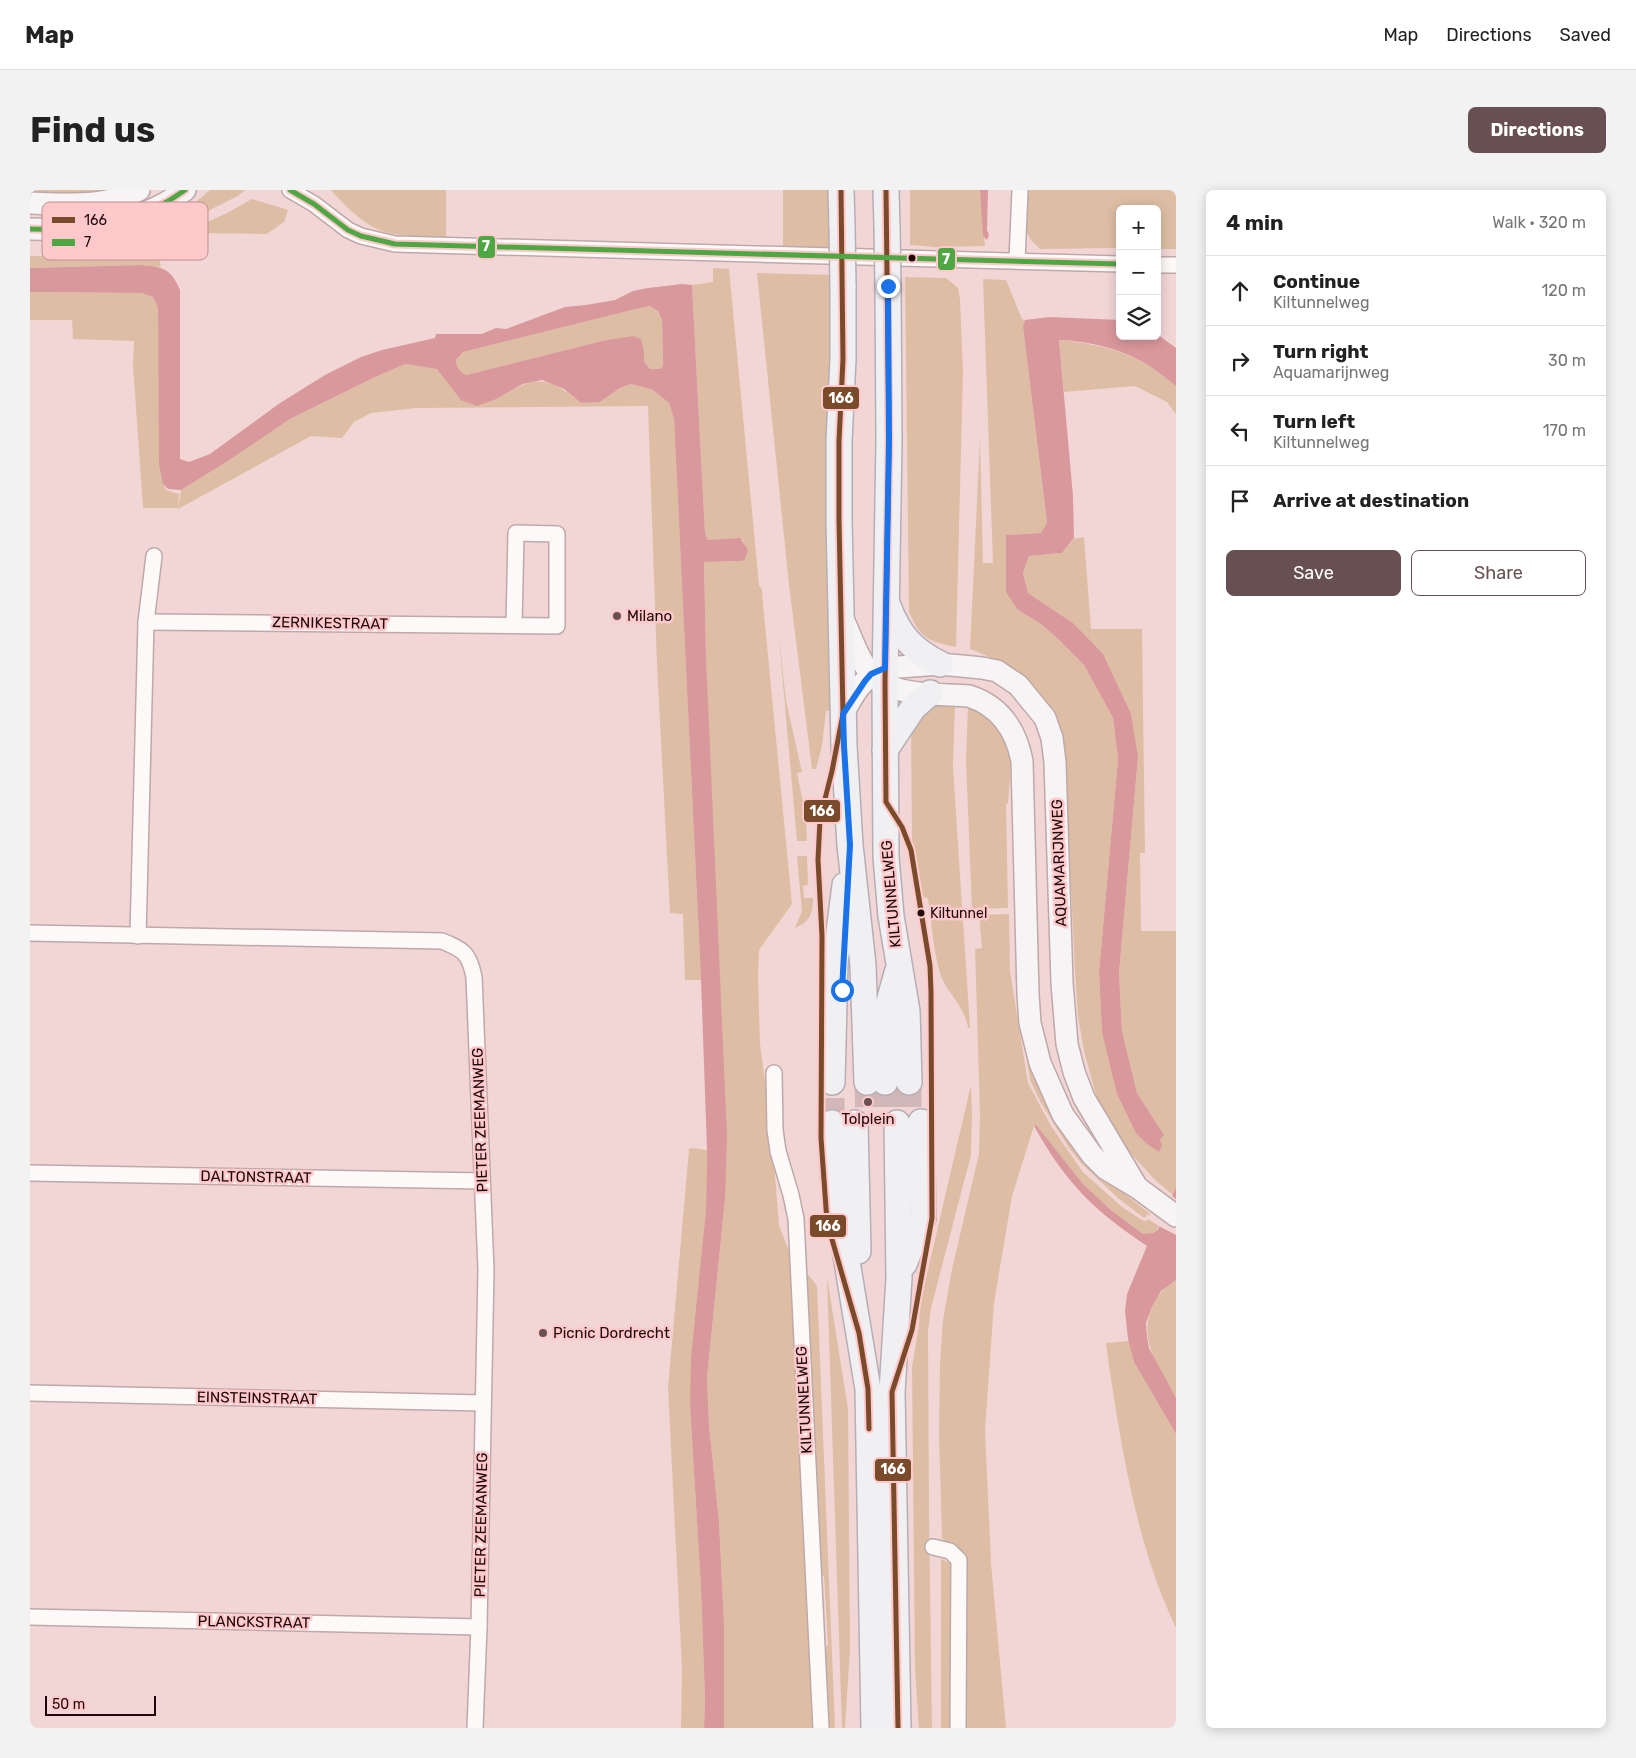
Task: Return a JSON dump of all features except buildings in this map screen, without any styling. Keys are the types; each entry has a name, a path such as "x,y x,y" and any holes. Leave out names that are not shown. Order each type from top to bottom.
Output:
{"main road":[{"name":"KILTUNNELWEG","path":"842,190 843,359 839,441 844,746 850,845 876,1082 906,1011 888,891 885,750 880,675 886,601 889,440 886,190"},
{"path":"886,601 894,621 904,638 918,651 940,664"},
{"path":"885,750 913,708 930,693"},
{"path":"876,1123 923,1218 899,1278"},
{"path":"876,1123 899,1278 892,1392 898,1728"},
{"path":"874,1728 868,1389 833,1175 876,1123"},
{"path":"859,1333 876,1123"}],"street":[{"path":"98,202 120,198 139,190"},
{"path":"165,202 185,190"},
{"path":"290,190 314,204 348,230 362,236 395,244 1116,264"},
{"path":"305,190 314,204"},
{"path":"1017,261 1020,190"},
{"path":"1161,265 1176,265"},
{"name":"ZERNIKESTRAAT","path":"146,622 557,626 557,534 516,533 514,625"},
{"path":"138,936 146,622 154,556"},
{"path":"841,613 861,660 880,675 859,688 843,714"},
{"name":"AQUAMARIJNWEG","path":"880,675 940,664 989,669 1007,677 1018,686 1045,718 1052,738 1055,762 1062,983 1067,1044 1074,1072 1084,1098 1138,1188"},
{"name":"AQUAMARIJNWEG","path":"880,675 893,688 909,692 975,698 996,711 1006,721 1014,734 1022,762 1027,979 1030,1023 1040,1064 1063,1114 1092,1156 1106,1170 1138,1188 1176,1216"},
{"name":"PIETER ZEEMANWEG","path":"30,933 442,941 460,948 471,961 474,977 486,1270 479,1627 475,1728"},
{"name":"KILTUNNELWEG","path":"774,1074 775,1130 778,1151 791,1194 796,1219 821,1728"},
{"name":"DALTONSTRAAT","path":"30,1173 482,1181"},
{"name":"EINSTEINSTRAAT","path":"30,1392 483,1402"},
{"path":"933,1547 950,1551 958,1560 958,1728"},
{"name":"PLANCKSTRAAT","path":"30,1617 479,1627"}],"shaded area":[{"path":"30,190 116,190 113,192 30,197"},
{"path":"210,190 245,190 238,196 208,211 208,202 196,202"},
{"path":"331,190 446,190 446,237 421,237 379,230 353,213"},
{"path":"783,190 837,190 837,248 783,248"},
{"path":"910,190 980,190 985,246 935,247 910,245"},
{"path":"980,190 988,190 987,230 989,235 987,240 983,236"},
{"path":"1028,190 1176,190 1176,249 1161,249 1161,205 1116,205 1116,248 1040,249 1031,240 1026,231"},
{"path":"252,199 288,210 284,222 267,234 208,233 208,222"},
{"path":"30,256 42,256 42,260 160,260 161,267 142,265 30,268"},
{"path":"142,265 161,268 170,273 180,290 180,459 189,462 210,454 280,403 325,375 361,357 382,350 435,338 436,334 482,334 496,328 506,329 565,307 615,300 633,291 682,284 692,285 705,533 708,540 740,538 748,550 745,559 742,561 704,562 706,656 727,1137 725,1199 707,1378 709,1425 719,1522 724,1623 724,1728 704,1728 705,1699 701,1588 690,1406 691,1358 706,1210 707,1149 701,980 674,419 669,403 653,390 631,384 620,388 600,402 581,403 564,389 542,380 523,384 496,399 477,406 461,400 437,369 405,364 290,419 181,490 168,489 163,484 159,464 158,308 153,297 142,293 30,292 30,268","holes":["650,306 658,311 662,320 663,366 660,369 650,369 644,362 641,339 633,336 602,341 466,375 460,371 457,365 456,360 463,352"]},
{"path":"713,268 729,269 792,904 759,950 758,975 760,1044 771,1126 779,1225 790,1254 813,1728 724,1728 724,1623 719,1522 709,1425 707,1378 725,1199 704,562 742,561 744,545 743,540 708,540 705,533 692,285 713,282"},
{"path":"757,273 836,275 831,710 826,711 822,746 816,769 812,769 789,585"},
{"path":"905,277 946,278 958,288 960,299 963,371 956,647 939,643 926,637 917,628 909,612"},
{"path":"983,279 1006,280 1022,319 1025,320 1023,327 1047,524 1041,533 1006,535 1018,610 1041,624 1084,665 1113,718 1118,759 1099,972 1102,1032 1160,1140 1164,1135 1137,1093 1122,1031 1119,973 1138,757 1085,636 1073,623 1028,593 1023,573 1029,556 1062,553 1074,539 1084,537 1091,629 1142,629 1145,853 1140,853 1141,931 1176,931 1176,1187 1173,1195 1156,1181 1125,1147 1097,1099 1084,1051 1078,1016 1075,971 1064,741 1048,705 1023,676 1004,664 970,649 980,438 983,563 993,563"},
{"path":"30,292 142,293 153,297 158,308 163,484 166,490 179,494 178,508 143,508 133,365 134,341 73,339 72,320 30,320"},
{"path":"651,306 658,311 662,320 663,366 660,369 650,369 644,362 644,352 602,341 466,375 460,371 457,365 456,360 463,352"},
{"path":"1049,317 1116,320 1116,340 1161,340 1161,337 1176,348 1176,386 1151,367 1119,351 1095,344 1059,340 1073,496 1074,538 1062,553 1029,556 1023,573 1028,593 1073,623 1103,654 1131,714 1138,757 1119,973 1122,1031 1137,1093 1164,1135 1160,1140 1162,1146 1159,1152 1136,1133 1117,1094 1102,1032 1099,972 1118,759 1113,718 1084,665 1041,624 1018,610 1006,592 1006,535 1041,533 1047,523 1023,327 1025,320"},
{"path":"1059,340 1107,348 1130,356 1151,367 1176,386 1176,414 1167,402 1135,386 1064,392"},
{"path":"405,364 438,369 449,384 496,399 521,386 539,382 558,387 581,403 600,402 620,388 631,384 653,390 669,403 674,418 701,980 685,980 683,914 670,913 657,664 648,406 416,408 371,413 354,422 342,438 311,436 178,509 181,490 290,419"},
{"path":"778,627 786,701 802,772 797,773 806,817 807,841 797,841"},
{"path":"955,701 953,767 970,1028 963,1012 941,976 938,967 928,899 923,896 912,841 911,728 924,705"},
{"path":"968,705 987,715 1004,735 1012,754 1008,803 1006,804 1008,908 972,909 966,761"},
{"path":"797,856 807,856 808,885 803,886 804,898 813,898 810,916 804,923 795,928 802,911"},
{"path":"1009,914 1010,971 1028,1083 1051,1126 1083,1172 1122,1207 1142,1220 1146,1221 1148,1219 1159,1226 1151,1234 1143,1234 1111,1210 1083,1184 1036,1126 1034,1126 1012,1196 994,1303 985,1430 991,1563 1006,1728 965,1728 965,1597 949,1545 942,1538 939,1435 940,1362 943,1320 952,1269 979,1154 980,1114 975,949 982,948 979,915"},
{"path":"1014,968 1027,1038 1090,1161 1120,1190 1150,1214 1149,1216 1147,1214 1144,1218 1118,1198 1082,1164 1069,1148 1041,1103 1030,1080"},
{"path":"971,1085 971,1155 931,1308 928,1331 932,1728 919,1728 915,1670 912,1367 919,1325 920,1304"},
{"path":"1036,1125 1083,1184 1111,1210 1143,1234 1153,1233 1158,1230 1176,1187 1176,1280 1161,1291 1146,1323 1149,1348 1176,1398 1176,1434 1134,1362 1128,1339 1125,1311 1127,1294 1147,1246 1111,1220 1082,1194 1046,1146 1034,1126"},
{"path":"689,1149 707,1150 706,1210 690,1406 701,1588 705,1699 704,1728 681,1728 682,1668 668,1388"},
{"path":"806,1272 817,1286 835,1728 827,1728 824,1650 828,1645 824,1576 819,1572"},
{"path":"827,1277 848,1409 850,1648 845,1728 842,1728"},
{"path":"1176,1280 1176,1398 1152,1352 1147,1327 1149,1315 1157,1298"},
{"path":"1129,1341 1134,1362 1176,1434 1176,1628 1147,1553 1133,1501 1118,1423 1106,1343"},
{"path":"941,1559 951,1565 950,1655 952,1728 941,1728"}],"pier":[{"path":"1171,1195 1176,1199 1176,1235 1157,1225"}],"tunnel":[{"path":"832,1082 832,1123"},
{"path":"867,1082 868,1123"},
{"path":"885,1082 885,1123"},
{"path":"909,1082 909,1123"}],"transit line":[{"name":"7","path":"166,202 185,190"},
{"name":"7","path":"290,190 314,204 348,230 361,236 395,244 1116,264"},
{"name":"166","path":"841,190 843,359 839,441 839,520 843,714 820,819 818,860 822,936 821,1138 827,1222 859,1333 868,1389 869,1429"},
{"name":"166","path":"886,190 889,440 885,683 886,802 902,827 911,850 930,966 931,992 932,1218 912,1330 892,1392 898,1728"},
{"name":"7","path":"30,229 42,229"}],"place":[{"name":"Milano","path":"617,616"},
{"name":"Kiltunnel","path":"921,913"},
{"name":"Tolplein","path":"868,1102"},
{"name":"Picnic Dordrecht","path":"543,1333"}],"route":[{"path":"842,990 850,845 843,714 859,688 871,674 885,668 889,440 888,286"}]}
